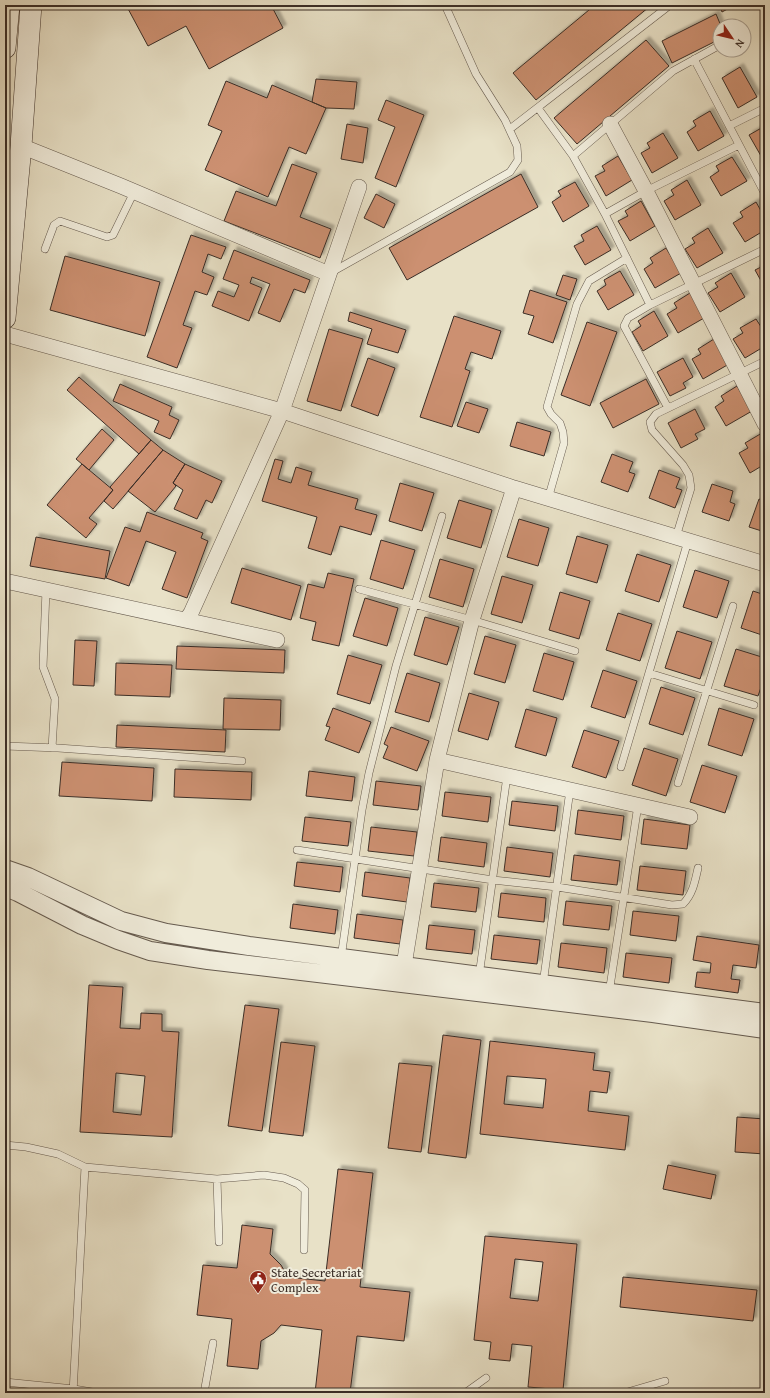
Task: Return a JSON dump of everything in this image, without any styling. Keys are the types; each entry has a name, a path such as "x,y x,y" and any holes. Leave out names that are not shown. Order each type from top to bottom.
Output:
{"main road":[{"path":"5,48 9,5"},
{"path":"5,318 21,146 31,5"}],"street":[{"path":"610,124 646,191 765,424"},
{"path":"21,146 329,274"},
{"path":"186,620 191,613 282,411 359,187"},
{"path":"5,334 282,411 514,488 765,564"},
{"path":"403,974 437,760 472,620 514,488"},
{"path":"5,581 277,640"},
{"path":"437,760 690,817"},
{"path":"5,869 28,877 121,921 166,933 341,958 403,974 645,1012 765,1029"},
{"path":"5,888 18,892 82,925 150,951 208,960 403,974 479,976 765,1013"}],"lane":[{"path":"329,274 510,172 518,160 517,146 506,120 476,74 445,5"},
{"path":"510,129 670,5"},
{"path":"573,156 673,71 712,49"},
{"path":"694,59 765,194"},
{"path":"538,108 573,156 605,214 650,305"},
{"path":"729,126 765,108"},
{"path":"605,214 646,191 739,145"},
{"path":"45,249 54,225 60,222 107,237 113,236 134,192"},
{"path":"668,408 624,326 628,318 650,305 765,249"},
{"path":"548,498 564,443 560,423 551,414 547,407 577,304 589,281 627,258"},
{"path":"621,767 649,673 682,539 691,488 689,475 683,465 652,430 650,422 656,414 765,361"},
{"path":"341,958 362,810 369,773 394,674 442,516"},
{"path":"359,589 472,620 575,651"},
{"path":"46,590 43,667 55,699 52,748"},
{"path":"678,783 733,606"},
{"path":"649,673 754,705"},
{"path":"5,746 242,762"},
{"path":"479,976 507,776"},
{"path":"543,984 570,790"},
{"path":"610,993 638,805"},
{"path":"297,850 493,880 556,887 672,904 683,904 692,891 698,868"},
{"path":"5,1145 26,1147 58,1154 85,1167 217,1179 264,1175 284,1178 298,1184 305,1190 304,1250"},
{"path":"74,1391 85,1167"},
{"path":"217,1179 219,1242"},
{"path":"204,1393 213,1343"},
{"path":"465,1393 486,1378"},
{"path":"5,1382 98,1393"},
{"path":"624,1393 665,1382"}],"building":[{"path":"126,5 271,5 283,28 209,69 186,26 148,46"},
{"path":"595,5 648,5 649,7 536,100 513,73"},
{"path":"719,5 735,5 722,12"},
{"path":"716,14 718,18 712,18 712,43 672,63 662,41"},
{"path":"646,40 669,66 577,144 554,118"},
{"path":"740,67 757,97 738,108 722,78"},
{"path":"316,79 357,82 354,109 326,108 312,102"},
{"path":"226,81 267,98 272,85 326,108 306,154 289,147 268,197 205,170 222,131 208,125"},
{"path":"386,100 424,115 396,187 375,178 395,127 378,120"},
{"path":"710,111 724,136 698,151 687,132 696,126 693,121"},
{"path":"347,124 368,128 363,163 341,159"},
{"path":"765,126 765,163 749,135"},
{"path":"663,133 678,158 652,173 641,153 650,148 647,143"},
{"path":"618,156 632,180 606,196 595,176 605,171 602,166"},
{"path":"732,157 747,181 721,196 710,177 719,171 716,166"},
{"path":"292,164 317,173 300,217 331,229 320,258 224,221 236,191 276,206"},
{"path":"521,174 538,207 407,280 389,248"},
{"path":"687,180 701,205 675,220 664,201 674,195 671,190"},
{"path":"575,182 589,206 563,222 552,202 561,196 558,191"},
{"path":"376,194 395,204 384,228 364,218"},
{"path":"641,201 655,226 630,241 618,221 628,216 625,211"},
{"path":"756,202 765,218 765,230 745,242 733,223 743,217 740,212"},
{"path":"597,226 611,250 585,265 574,246 584,241 581,235"},
{"path":"708,228 723,253 697,268 685,249 695,243 692,238"},
{"path":"191,235 226,247 221,259 208,254 202,272 214,277 207,295 195,291 183,325 192,328 177,368 147,357"},
{"path":"666,248 681,273 655,288 644,269 653,263 650,258"},
{"path":"234,250 310,280 305,293 294,289 280,322 258,313 270,284 252,277 250,283 262,288 249,321 212,306 218,291 234,297 239,285 223,279"},
{"path":"65,256 160,282 145,336 50,310"},
{"path":"765,258 765,265 762,260"},
{"path":"765,265 765,288 755,270"},
{"path":"620,271 634,295 608,310 597,291 606,285 604,280"},
{"path":"731,273 745,297 720,312 708,293 718,287 715,283"},
{"path":"563,275 577,279 570,300 556,295"},
{"path":"530,290 567,302 553,343 528,334 534,316 523,313"},
{"path":"690,293 704,318 678,333 667,314 677,308 674,303"},
{"path":"654,311 668,336 643,351 632,332 641,326 638,321"},
{"path":"350,312 406,330 398,353 367,344 372,329 348,321"},
{"path":"454,316 501,331 492,359 471,352 465,369 470,371 452,427 420,417"},
{"path":"756,319 765,333 765,346 745,358 733,339 743,333 740,328"},
{"path":"587,322 617,332 590,406 561,395"},
{"path":"329,329 363,339 341,411 307,401"},
{"path":"714,339 729,364 703,379 692,359 701,354 698,349"},
{"path":"368,358 395,368 378,416 351,406"},
{"path":"683,358 693,377 683,383 686,388 670,396 657,372"},
{"path":"79,377 151,440 139,454 67,390"},
{"path":"646,379 659,404 613,428 600,403"},
{"path":"120,384 172,407 169,415 179,420 170,439 154,432 159,421 113,401"},
{"path":"737,386 752,411 726,426 715,407 724,401 721,396"},
{"path":"466,402 488,409 479,433 457,426"},
{"path":"695,409 705,429 695,434 698,439 681,448 668,423"},
{"path":"517,422 551,432 544,456 510,446"},
{"path":"102,429 114,440 89,470 76,459"},
{"path":"762,433 765,439 765,464 750,473 739,453 748,448 745,443"},
{"path":"151,440 163,450 113,509 104,501 113,490 110,487"},
{"path":"163,450 185,464 173,483 176,486 155,512 128,491"},
{"path":"612,454 633,462 629,472 635,474 628,492 601,482"},
{"path":"275,459 283,461 278,479 291,483 296,467 312,472 308,485 358,499 355,509 377,515 371,535 340,526 331,555 308,548 317,517 262,501"},
{"path":"82,464 113,490 89,518 97,524 86,538 47,505"},
{"path":"185,464 222,481 212,503 206,500 197,519 174,509 183,490 173,483"},
{"path":"659,470 680,478 676,488 682,490 675,508 649,498"},
{"path":"400,483 434,493 422,531 389,521"},
{"path":"712,484 733,491 730,502 735,504 729,521 702,512"},
{"path":"759,499 765,501 765,532 749,527"},
{"path":"459,500 492,510 481,548 447,538"},
{"path":"147,512 203,533 201,538 208,541 187,598 162,589 176,552 146,541 129,586 106,578 125,527 140,532"},
{"path":"519,519 549,528 538,566 507,557"},
{"path":"577,536 608,545 597,583 566,574"},
{"path":"36,537 110,551 105,579 30,566"},
{"path":"381,540 415,550 403,589 370,579"},
{"path":"637,554 671,565 659,602 625,591"},
{"path":"440,559 474,569 463,607 429,597"},
{"path":"242,568 301,586 291,620 231,603"},
{"path":"695,570 729,581 717,618 683,607"},
{"path":"328,573 354,579 339,646 312,640 316,622 300,618 308,584 324,588"},
{"path":"502,576 533,585 522,623 491,614"},
{"path":"753,591 765,595 765,636 741,628"},
{"path":"560,592 590,601 579,639 549,630"},
{"path":"365,598 398,608 387,646 353,636"},
{"path":"618,613 652,624 640,661 606,650"},
{"path":"425,617 459,627 447,665 414,655"},
{"path":"677,631 712,642 700,679 665,668"},
{"path":"485,636 516,645 505,683 474,674"},
{"path":"75,640 97,641 94,686 73,685"},
{"path":"177,646 285,650 284,673 176,669"},
{"path":"736,649 765,658 765,676 758,696 724,686"},
{"path":"544,653 574,662 563,700 533,691"},
{"path":"348,655 382,665 370,704 337,694"},
{"path":"116,663 172,665 170,697 115,695"},
{"path":"603,670 637,681 625,718 591,707"},
{"path":"407,673 440,683 429,722 395,712"},
{"path":"661,687 695,698 683,735 649,724"},
{"path":"469,693 499,702 488,740 458,731"},
{"path":"224,698 281,700 280,730 223,729"},
{"path":"333,708 371,722 359,753 325,740 330,727 326,726"},
{"path":"719,708 754,719 742,756 708,745"},
{"path":"526,709 557,718 546,756 515,747"},
{"path":"117,725 226,730 225,752 116,747"},
{"path":"391,727 429,741 417,771 383,758 388,746 384,744"},
{"path":"584,730 619,741 606,778 572,767"},
{"path":"644,748 678,759 666,796 632,785"},
{"path":"62,762 154,768 152,801 59,796"},
{"path":"702,765 737,776 725,813 690,802"},
{"path":"175,769 252,772 251,800 174,797"},
{"path":"309,771 355,777 352,801 306,796"},
{"path":"376,781 421,786 418,810 373,805"},
{"path":"445,792 491,797 488,822 442,816"},
{"path":"512,801 558,806 555,831 509,825"},
{"path":"578,810 624,816 621,840 575,834"},
{"path":"305,817 351,822 348,846 302,841"},
{"path":"644,819 690,825 687,849 641,844"},
{"path":"371,827 417,832 414,856 368,851"},
{"path":"441,837 487,843 484,867 438,861"},
{"path":"507,847 553,853 550,877 504,871"},
{"path":"574,855 620,861 617,885 571,880"},
{"path":"297,862 343,867 340,892 294,886"},
{"path":"640,866 686,871 683,895 637,890"},
{"path":"365,872 410,878 407,902 362,896"},
{"path":"434,883 479,888 476,912 431,907"},
{"path":"501,893 546,898 544,922 498,917"},
{"path":"566,901 612,906 609,930 563,925"},
{"path":"293,904 338,910 335,934 290,928"},
{"path":"633,911 679,916 676,941 630,935"},
{"path":"357,914 403,920 400,944 354,938"},
{"path":"429,925 475,930 472,954 426,949"},
{"path":"494,935 540,940 537,964 491,959"},
{"path":"697,936 759,945 756,968 733,965 731,979 740,980 738,993 695,987 697,972 710,973 711,963 693,960"},
{"path":"561,943 607,948 604,973 558,967"},
{"path":"626,953 672,958 669,983 623,977"},
{"path":"89,985 123,987 120,1028 140,1029 141,1013 162,1014 162,1031 179,1032 172,1137 80,1132","holes":["116,1073 145,1076 141,1115 113,1112"]},
{"path":"245,1005 279,1009 262,1131 228,1126"},
{"path":"443,1035 481,1040 466,1158 428,1153"},
{"path":"490,1041 595,1053 593,1070 610,1072 607,1093 590,1091 588,1111 629,1116 625,1150 480,1134","holes":["507,1076 546,1079 543,1108 504,1104"]},
{"path":"281,1042 315,1046 303,1136 269,1132"},
{"path":"399,1063 432,1066 421,1152 388,1148"},
{"path":"737,1117 765,1119 765,1154 735,1152"},
{"path":"668,1165 716,1175 711,1199 663,1189"},
{"path":"338,1169 373,1173 360,1287 410,1292 404,1341 357,1336 350,1393 315,1393 322,1330 281,1325 274,1333 261,1341 258,1369 227,1366 232,1319 197,1315 203,1265 237,1268 242,1225 273,1229 270,1254 281,1265 288,1277 325,1281"},
{"path":"485,1236 577,1244 563,1390 528,1387 532,1346 512,1344 510,1361 489,1359 491,1342 474,1340","holes":["515,1259 543,1262 538,1301 510,1298"]},
{"path":"623,1277 757,1290 753,1321 620,1307"}],"place":[{"name":"State Secretariat Complex","path":"258,1294"}]}
